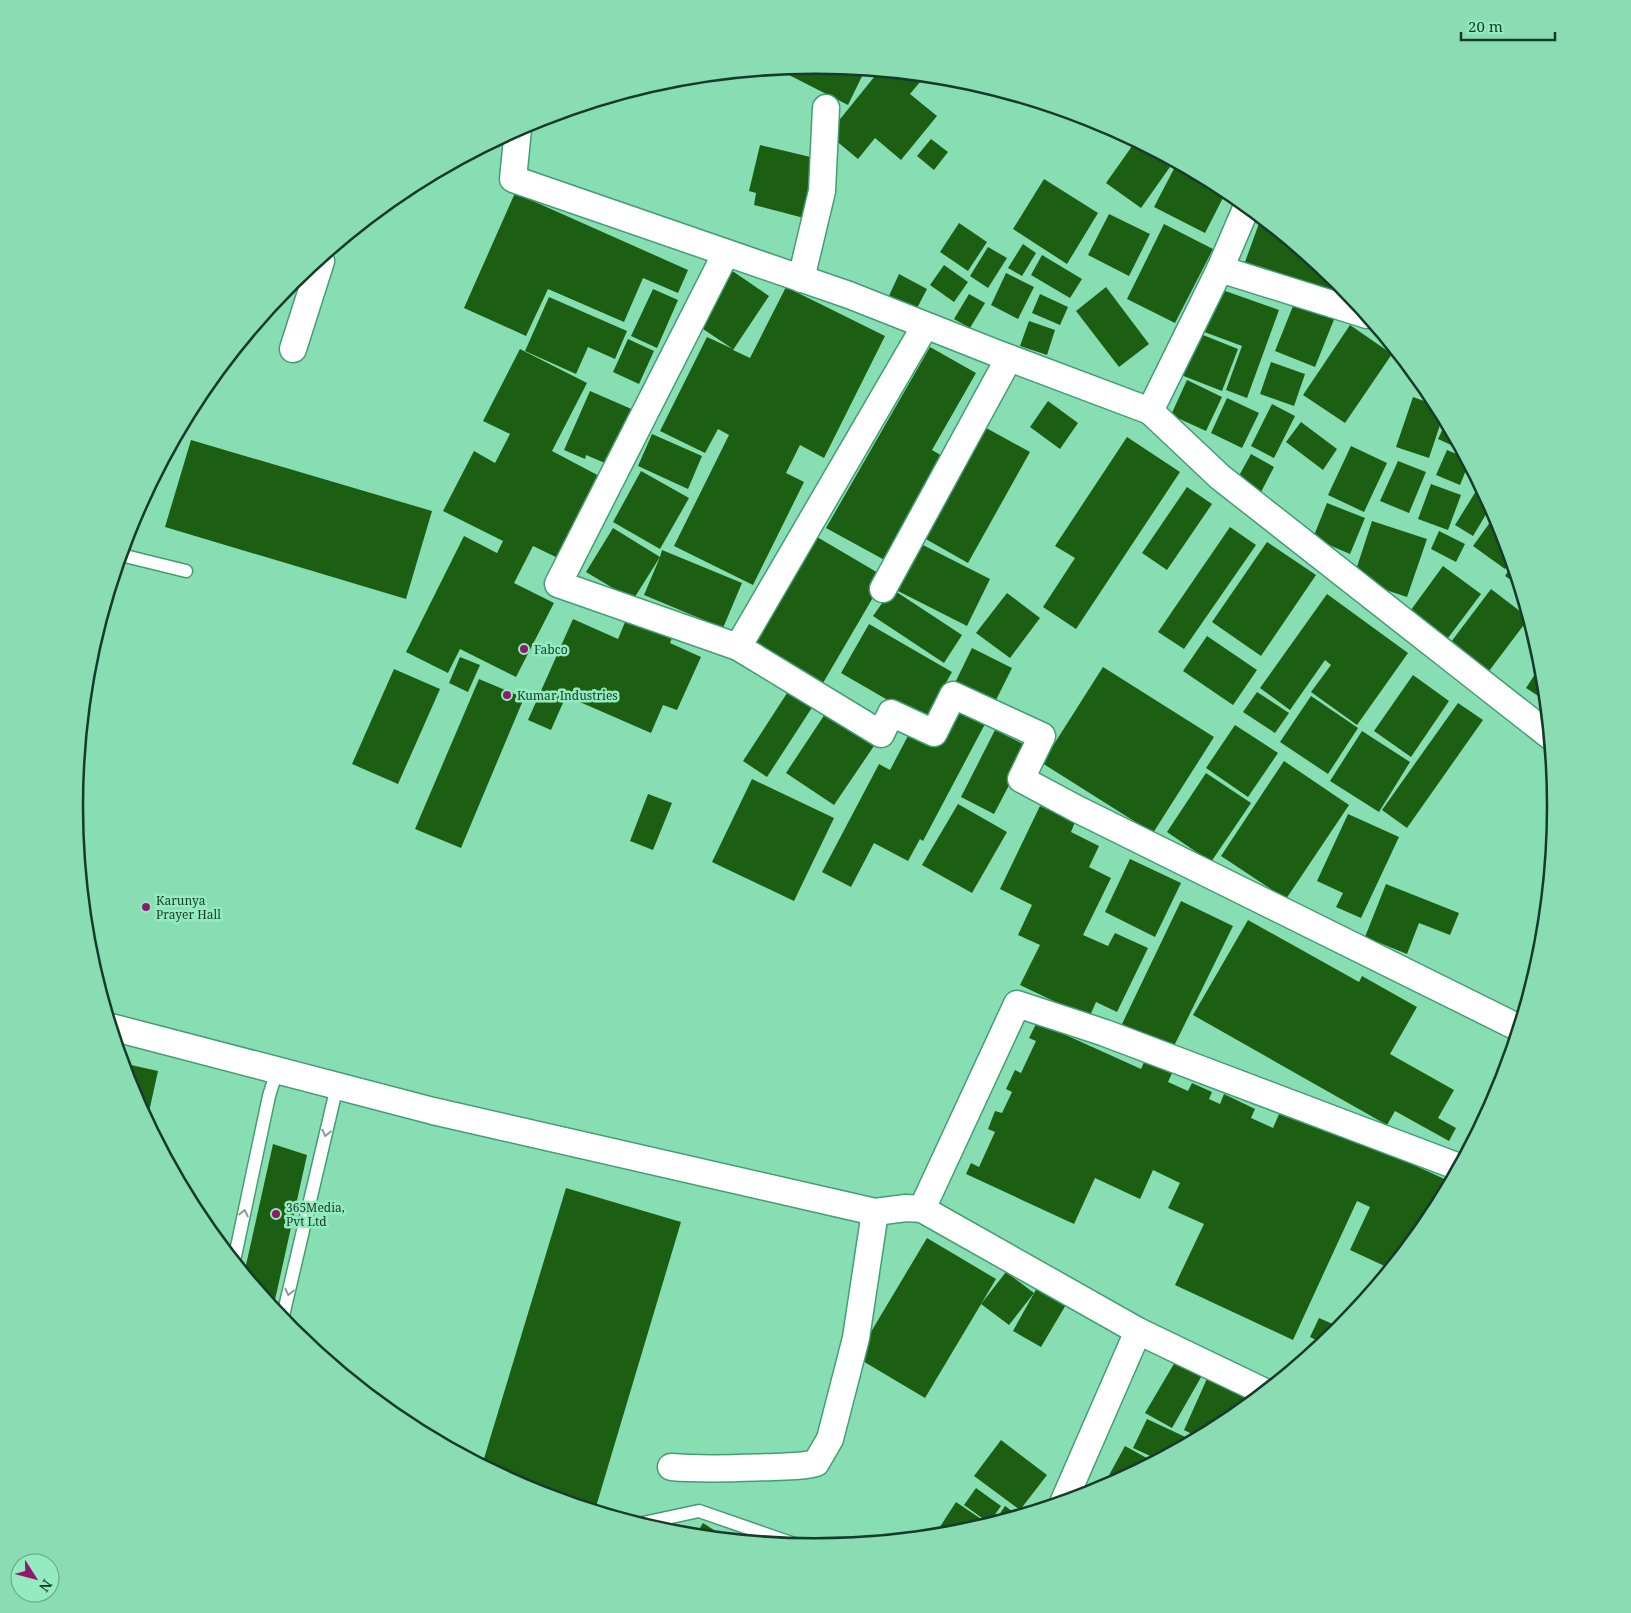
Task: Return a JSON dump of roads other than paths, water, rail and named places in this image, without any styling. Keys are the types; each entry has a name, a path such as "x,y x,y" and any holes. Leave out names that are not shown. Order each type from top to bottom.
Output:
{"street":[{"path":"801,279 822,191 826,108"},
{"path":"517,138 513,179 848,295 1150,411 1220,477 1544,731"},
{"path":"1150,411 1220,269 1244,212"},
{"path":"726,253 558,584 738,647 882,734 891,713 934,733 953,695 1042,736 1021,779 1077,809 1514,1025"},
{"path":"293,349 319,268"},
{"path":"1220,269 1355,311"},
{"path":"738,647 925,326"},
{"path":"883,589 1009,358"},
{"path":"922,1209 1017,1004 1104,1033 1454,1165"},
{"path":"118,1029 433,1111 875,1212 906,1208 922,1209 1138,1331 1260,1390"},
{"path":"671,1466 699,1470 784,1466 803,1467 816,1463 830,1439 856,1338 875,1212"},
{"path":"1067,1494 1138,1331"}],"lane":[{"path":"127,557 186,571"},
{"path":"235,1255 269,1096 277,1070"},
{"path":"284,1311 338,1086"},
{"path":"654,1521 698,1511 777,1538"}],"place":[{"name":"Fabco","path":"524,649"},
{"name":"Kumar Industries","path":"507,695"},
{"name":"Karunya Prayer Hall","path":"146,907"},
{"name":"365Media, Pvt Ltd","path":"276,1214"}]}
